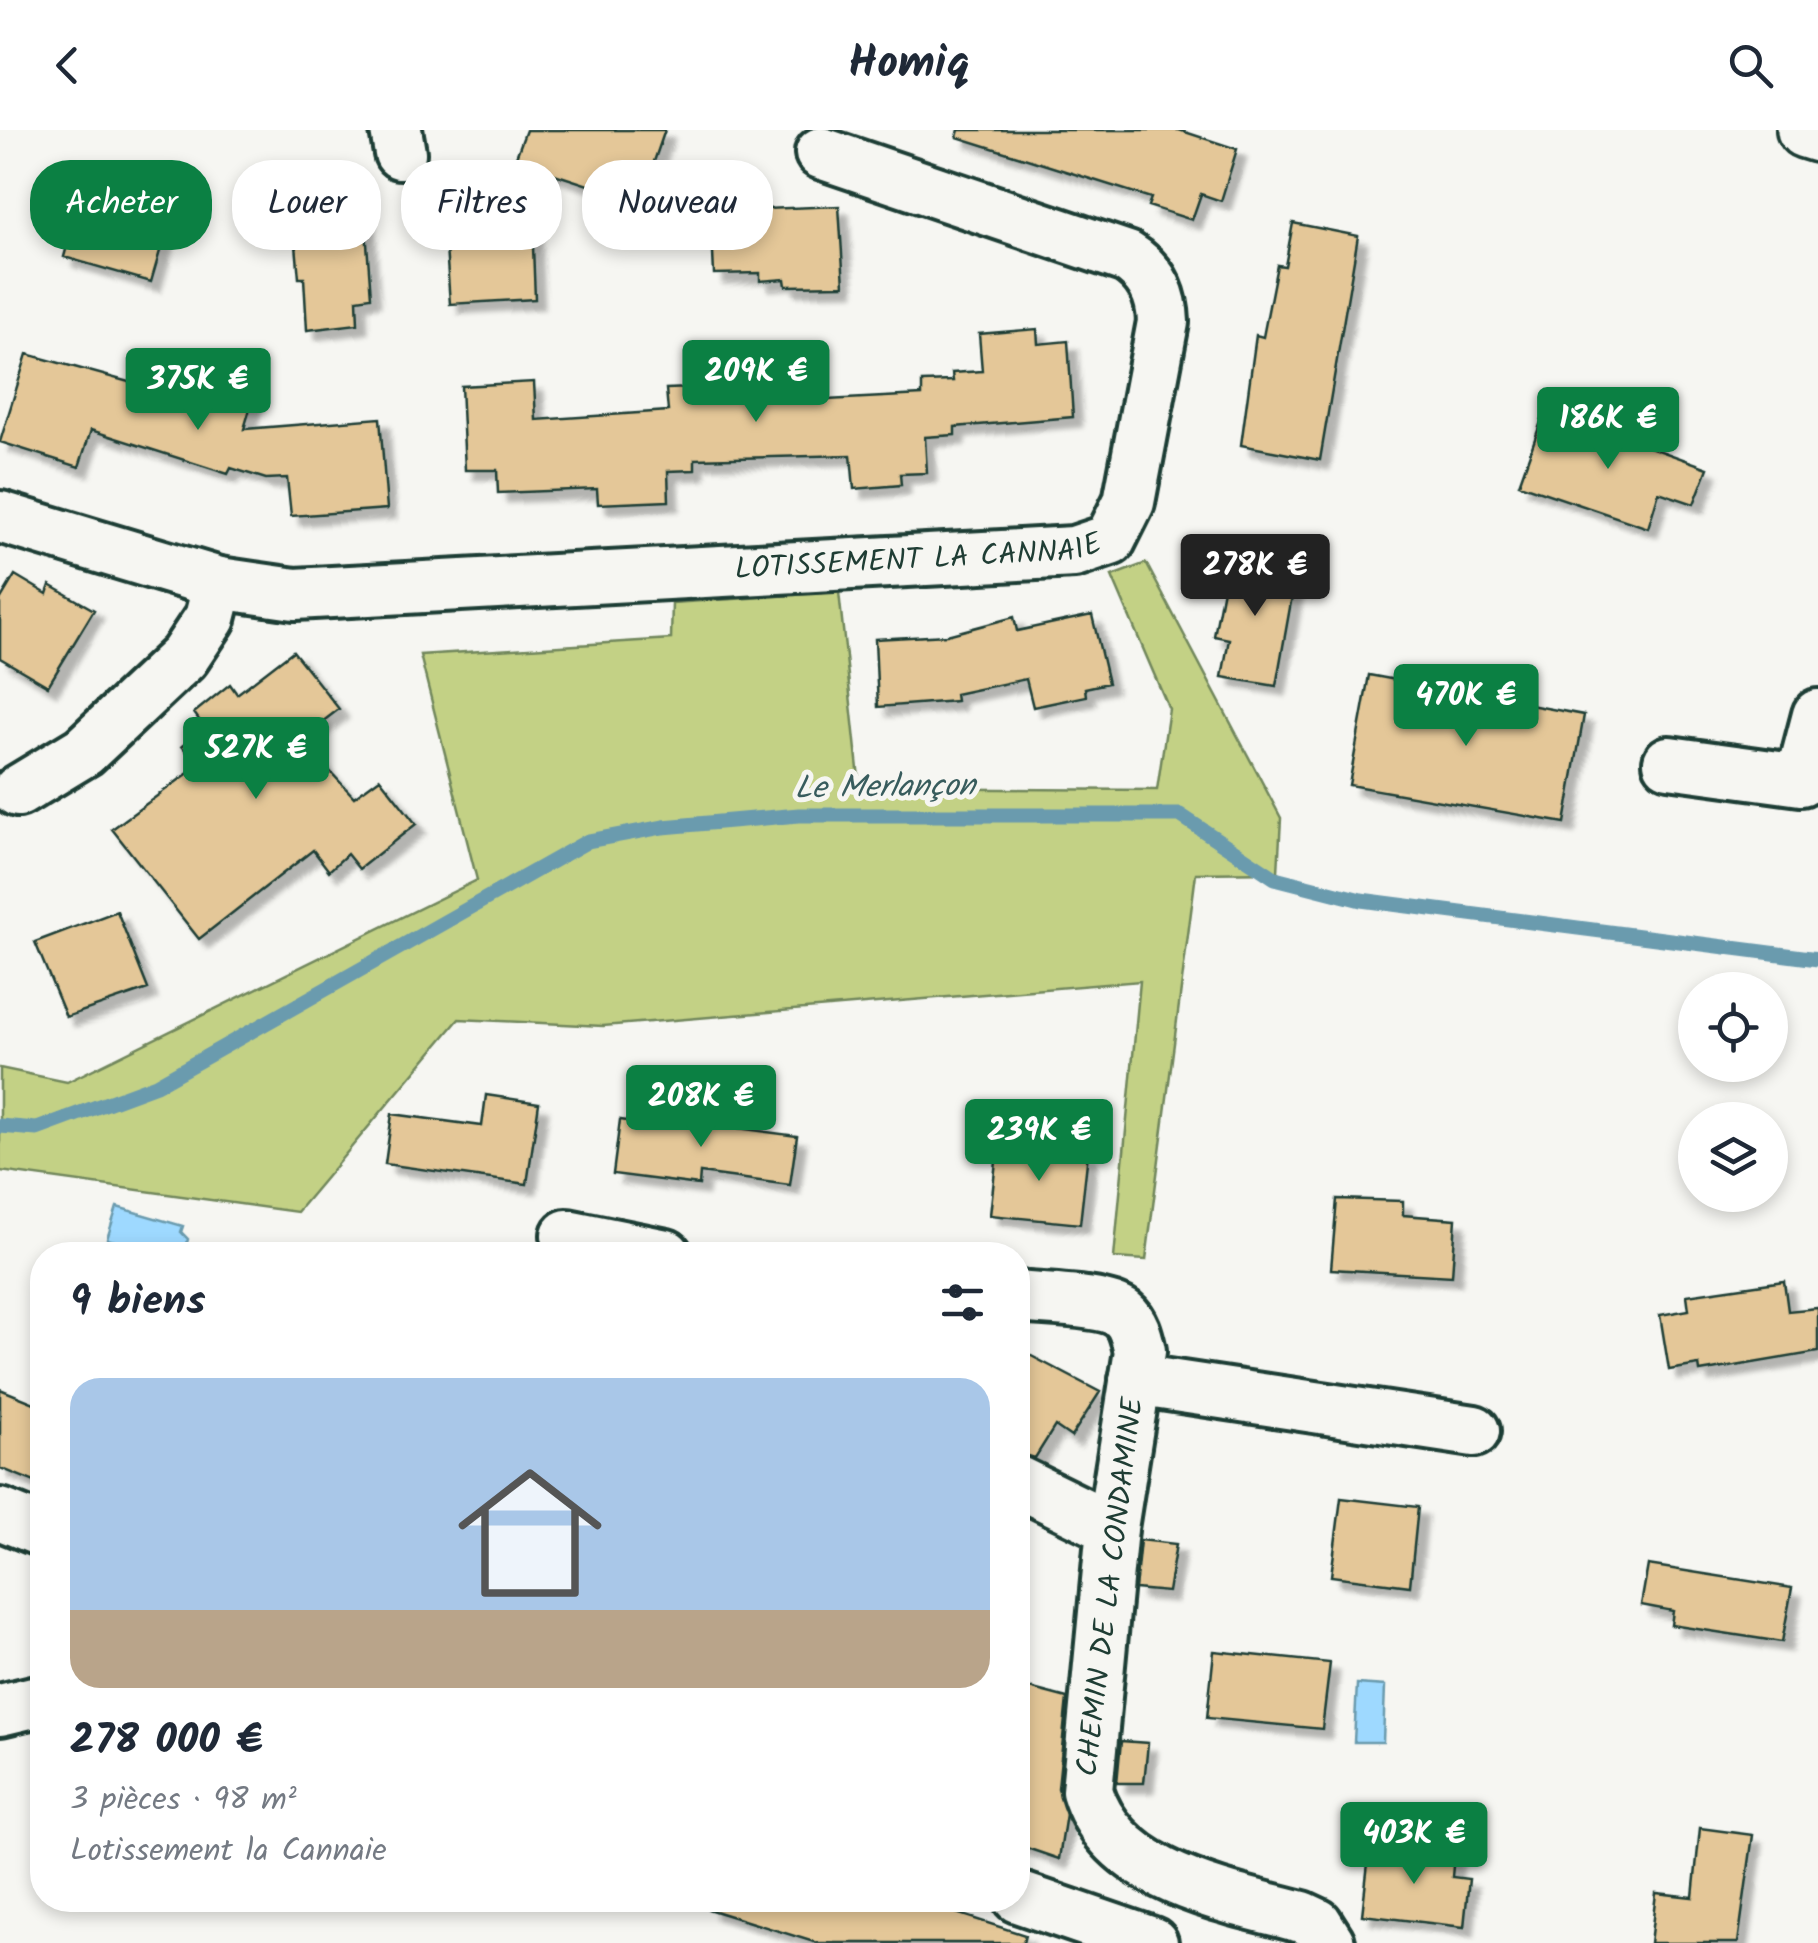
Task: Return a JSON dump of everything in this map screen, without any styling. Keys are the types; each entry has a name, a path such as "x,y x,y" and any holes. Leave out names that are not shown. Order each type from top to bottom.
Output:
{"main road":[{"path":"1805,130 1818,134"}],"street":[{"name":"LOTISSEMENT LA CANNAIE","path":"0,517 219,583 295,594 1074,552 1110,540 1129,502 1162,322 1162,302 1144,267 1127,256 821,153"},
{"path":"18,791 84,751 184,657 210,618 219,583"},
{"path":"1669,762 1801,780 1818,715"},
{"path":"567,1234 605,1242"},
{"name":"CHEMIN DE LA CONDAMINE","path":"1030,1298 1107,1307 1123,1314 1136,1332 1140,1351 1112,1528 1086,1791 1101,1827 1132,1858 1150,1868 1302,1917 1317,1924 1329,1943"},
{"name":"CHEMIN DE LA CONDAMINE","path":"1135,1380 1474,1430"},
{"path":"1030,1488 1112,1528"},
{"path":"0,1514 30,1526"},
{"path":"0,1710 30,1703"},
{"path":"1030,1901 1152,1943"}],"green space":[{"path":"1146,563 1281,818 1278,872 1196,873 1146,1260 1114,1258 1140,981 603,1026 459,1019 297,1212 0,1171 0,1068 67,1082 477,880 420,655 671,639 672,603 839,592 860,788 1157,790 1169,709 1112,576"}],"water":[{"path":"117,1207 183,1226 181,1232 188,1239 118,1242 107,1239"},
{"path":"1357,1684 1385,1686 1383,1742 1354,1742"}],"building":[{"path":"526,130 665,130 655,160 582,160 582,183 562,176 562,160 515,160"},
{"path":"959,130 1179,130 1237,149 1221,201 1201,194 1192,220 1148,206 1151,198 957,137"},
{"path":"839,206 844,285 786,286 785,279 760,281 760,273 714,274 713,250 773,250 773,209"},
{"path":"1293,223 1358,236 1320,460 1241,445 1256,335 1263,337 1277,265 1285,266"},
{"path":"66,250 160,250 151,282 64,257"},
{"path":"296,250 368,250 371,297 357,299 358,324 307,330 304,278 299,278"},
{"path":"446,250 533,250 535,299 450,304"},
{"path":"1037,329 1038,344 1068,341 1073,417 955,427 955,435 925,437 927,473 900,474 901,485 854,489 851,455 695,459 695,470 668,471 669,501 598,504 597,489 498,493 497,470 465,470 461,386 534,382 536,420 668,411 666,389 692,388 691,373 787,369 788,402 922,395 922,382 953,381 952,373 982,371 979,334"},
{"path":"27,354 136,384 141,370 192,383 194,373 255,392 244,429 380,418 387,509 291,516 287,478 266,479 231,468 228,474 91,430 79,467 0,442"},
{"path":"1542,419 1570,431 1575,420 1708,468 1694,504 1659,492 1648,528 1519,484"},
{"path":"1229,557 1297,568 1276,686 1222,677 1229,639 1214,636"},
{"path":"15,575 47,594 50,585 94,610 48,686 0,658 0,600"},
{"path":"1092,615 1108,683 1085,688 1086,696 1033,707 1026,679 955,694 956,701 878,707 875,639 947,635 1014,617 1017,631"},
{"path":"293,651 339,709 300,739 354,797 380,778 416,824 359,869 347,854 329,871 313,850 199,939 112,829 198,766 182,746 205,728 194,713 230,684 237,694"},
{"path":"1369,675 1584,715 1565,823 1349,785"},
{"path":"117,911 148,989 66,1017 35,942"},
{"path":"486,1095 539,1103 527,1184 385,1164 392,1114 482,1126"},
{"path":"652,1106 708,1113 707,1124 797,1136 790,1185 700,1173 699,1185 613,1174 620,1120 649,1124"},
{"path":"998,1143 1088,1153 1080,1224 990,1215"},
{"path":"1337,1199 1403,1201 1403,1215 1456,1219 1452,1276 1331,1269"},
{"path":"1784,1281 1788,1311 1818,1308 1818,1352 1700,1372 1699,1365 1669,1370 1660,1315 1689,1310 1687,1295"},
{"path":"1030,1355 1100,1392 1071,1437 1055,1426 1035,1458 1030,1457"},
{"path":"0,1389 30,1401 30,1480 0,1468"},
{"path":"1341,1498 1418,1507 1410,1586 1331,1576"},
{"path":"1140,1540 1176,1544 1168,1592 1135,1589"},
{"path":"1648,1565 1792,1588 1782,1642 1671,1625 1673,1611 1641,1605"},
{"path":"1214,1651 1330,1663 1322,1729 1207,1718"},
{"path":"1030,1688 1067,1698 1058,1788 1066,1814 1059,1859 1030,1849"},
{"path":"1121,1741 1148,1743 1144,1783 1117,1783"},
{"path":"1700,1828 1753,1835 1738,1943 1650,1943 1656,1893 1693,1897"},
{"path":"1370,1846 1454,1855 1452,1877 1469,1879 1464,1927 1362,1915"},
{"path":"718,1912 953,1912 1025,1935 1023,1943 817,1943"}],"waterway":[{"name":"Le Merlançon","path":"0,1126 37,1129 156,1085 588,841 663,827 799,815 1180,815 1275,878 1361,900 1818,959"}]}
